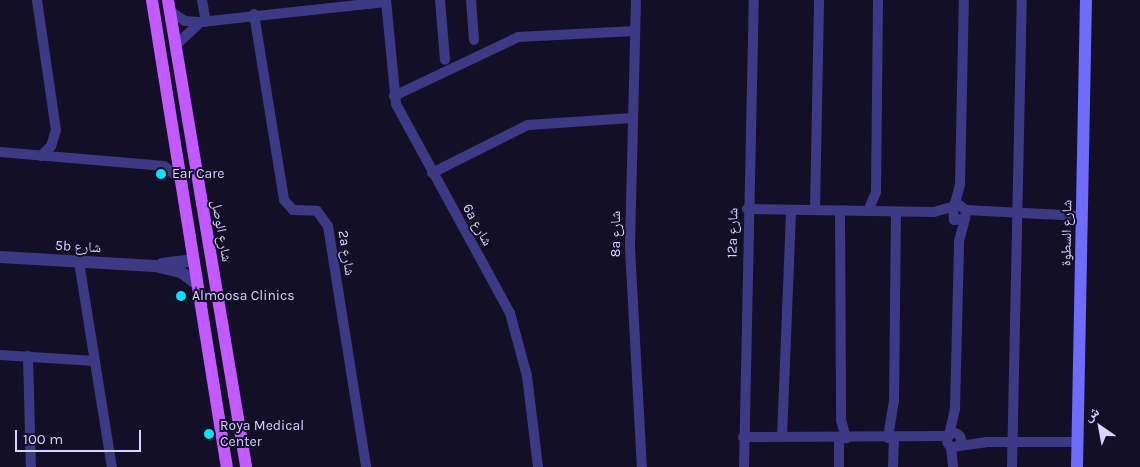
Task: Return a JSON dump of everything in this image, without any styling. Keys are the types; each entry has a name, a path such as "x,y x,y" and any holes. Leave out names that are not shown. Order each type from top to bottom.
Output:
{"main road":[{"path":"152,0 227,467"},
{"name":"شارع السطوة","path":"1078,467 1086,0"},
{"name":"شارع الوصل","path":"169,5 218,318 246,467"},
{"path":"193,260 204,269 218,318"}],"street":[{"path":"36,0 56,130 52,146 44,156"},
{"path":"202,0 203,22"},
{"path":"440,0 445,60"},
{"path":"471,0 474,40"},
{"name":"8a شارع","path":"636,0 632,118 631,281 642,467"},
{"name":"12a شارع","path":"744,467 747,209 754,0"},
{"path":"815,210 819,0"},
{"path":"868,211 876,192 878,0"},
{"path":"959,241 953,213 960,184 964,0"},
{"path":"1012,467 1020,214 1022,0"},
{"path":"169,5 185,20 203,22 312,4 386,1"},
{"name":"6a شارع","path":"386,1 394,96 403,122 513,322 527,376 535,467"},
{"name":"2a شارع","path":"254,14 284,200 293,210 317,211 328,226 366,467"},
{"path":"176,45 203,22"},
{"path":"394,96 526,35 635,31"},
{"path":"432,173 528,124 632,118"},
{"path":"0,152 164,166 182,181"},
{"path":"954,467 959,241 966,214 960,184"},
{"path":"747,209 1082,216"},
{"path":"782,437 791,210"},
{"path":"839,467 843,438 841,420 840,211"},
{"path":"893,467 891,438 894,402 896,212"},
{"path":"953,213 966,214"},
{"name":"5b شارع","path":"0,257 155,266 181,272 197,284"},
{"name":"5b شارع","path":"155,266 193,260"},
{"path":"79,262 112,467"},
{"path":"0,355 95,361"},
{"path":"28,356 31,467"},
{"path":"743,437 1078,442"}],"place":[{"name":"Ear Care","path":"161,174"},
{"name":"Almoosa Clinics","path":"181,296"},
{"name":"Roya Medical Center","path":"209,434"}]}
